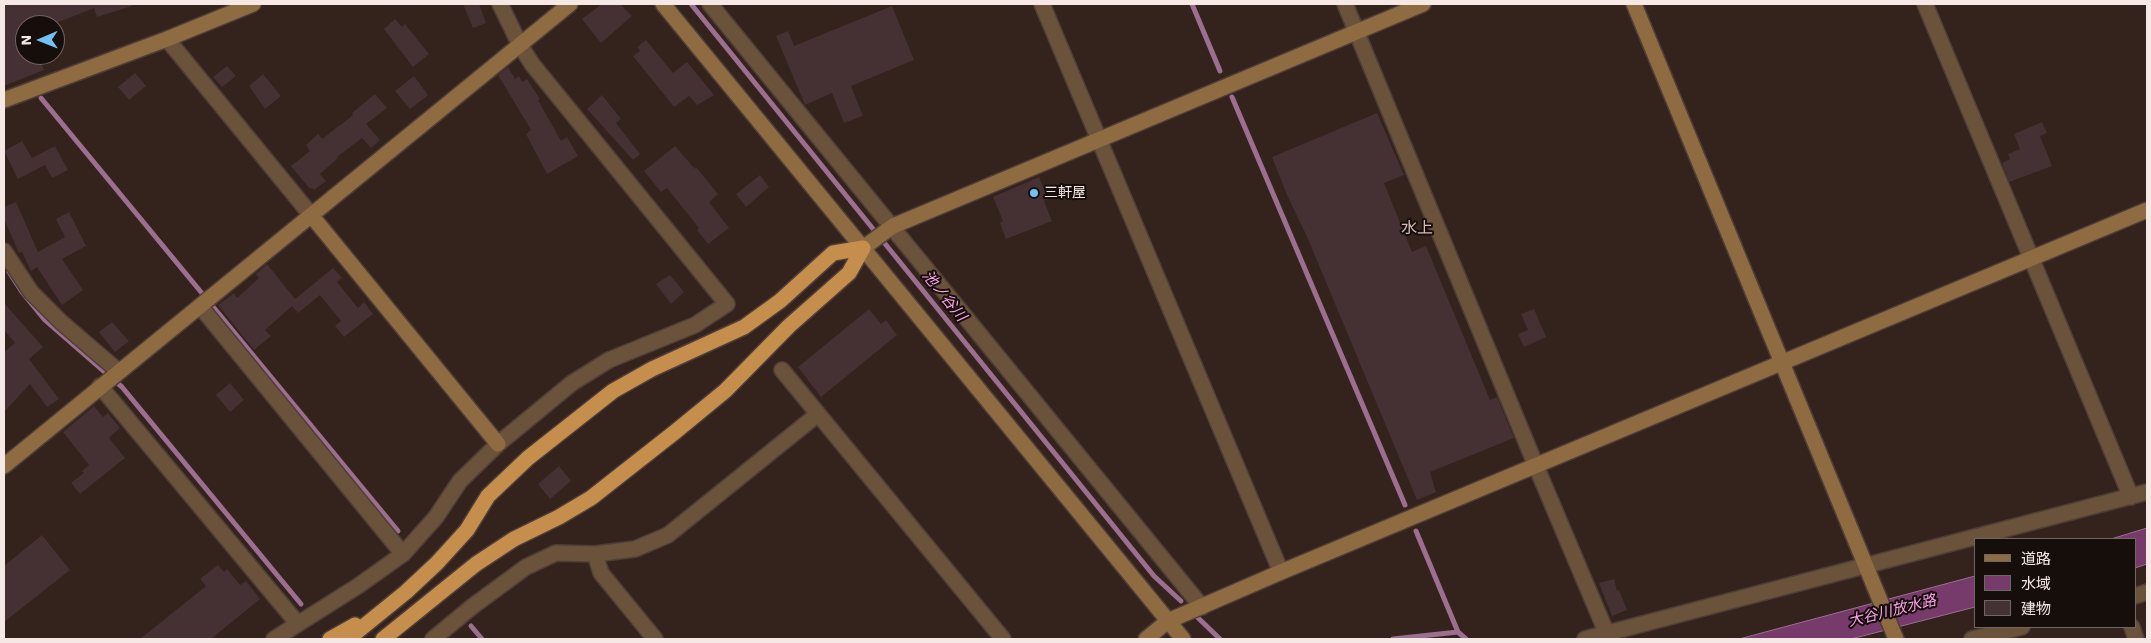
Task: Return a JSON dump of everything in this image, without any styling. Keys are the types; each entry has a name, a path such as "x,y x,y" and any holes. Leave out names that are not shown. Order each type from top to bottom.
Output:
{"highway":[{"path":"348,639 398,599 437,563 468,530 488,496 528,458 613,391 652,369 744,327 780,301 833,253 867,245"},
{"path":"383,639 476,564 514,539 559,517 591,498 675,432 725,390 790,326 849,272 867,245"},
{"path":"330,639 398,599"},
{"path":"390,639 410,618"}],"street":[{"path":"4,100 167,39 253,4"},
{"path":"274,639 358,586 403,554 436,518 460,481 498,444 572,383 609,360 695,325 727,304 532,64 520,45 500,4"},
{"path":"4,466 118,371 570,4"},
{"path":"663,4 867,245 1183,639"},
{"path":"710,4 888,229 1202,607"},
{"path":"1042,4 1281,572"},
{"path":"1345,4 1607,634"},
{"path":"867,245 888,229 1423,4"},
{"path":"1634,4 1896,639"},
{"path":"1925,4 2131,497"},
{"path":"167,39 498,444"},
{"path":"1146,639 1168,621 1281,572 2147,210"},
{"path":"4,251 31,292 61,322 118,371"},
{"path":"200,306 403,554"},
{"path":"782,370 1003,639"},
{"path":"100,386 298,624"},
{"path":"433,639 526,566 556,553 595,554 634,549 668,535 818,414"},
{"path":"1585,639 2147,492"},
{"path":"595,554 601,573 655,639"},
{"path":"1972,639 2018,628"}],"water":[{"path":"2147,528 2147,564 2136,568 2136,538 2114,538"},
{"name":"大谷川放水路","path":"1974,576 1974,607 1851,639 1739,639"}],"building":[{"path":"4,4 131,4 132,6 97,17 94,8 65,19 65,15 15,15 15,65 42,65 44,70 4,86"},
{"path":"463,4 479,4 486,23 473,28"},
{"path":"602,4 620,4 632,16 601,43 582,19"},
{"path":"892,6 914,60 851,86 863,116 844,123 832,93 805,105 776,36 788,31 794,46"},
{"path":"395,19 402,27 405,24 429,54 413,67 384,29"},
{"path":"646,40 673,73 687,62 714,95 697,105 689,96 674,107 633,56 640,51 637,47"},
{"path":"227,66 236,76 222,87 213,77"},
{"path":"508,67 515,79 519,76 522,82 527,79 540,99 538,100 561,141 567,137 578,156 547,174 526,134 531,130 498,75"},
{"path":"135,73 146,86 129,100 118,87"},
{"path":"263,74 281,96 265,109 249,86"},
{"path":"414,76 428,95 410,109 395,91"},
{"path":"375,94 387,108 366,124 380,140 371,148 362,138 337,157 320,174 326,181 314,190 310,189 291,166 310,151 306,145 318,134 322,139 353,115 352,113"},
{"path":"602,95 621,119 616,123 640,154 633,160 587,109"},
{"path":"1377,113 1404,175 1384,183 1412,252 1426,246 1490,400 1497,397 1514,438 1430,472 1436,492 1417,500 1272,157"},
{"path":"2042,122 2047,133 2040,136 2052,166 2009,182 2002,163 2010,159 2008,154 2020,149 2014,134"},
{"path":"22,141 32,158 55,146 68,170 52,178 45,165 18,179 4,151"},
{"path":"675,146 695,169 696,167 718,194 709,202 729,228 708,244 697,230 699,228 667,188 661,192 644,171"},
{"path":"760,175 769,187 746,207 736,194"},
{"path":"1039,177 1048,199 1044,201 1052,221 1006,239 1000,223 1003,221 993,197"},
{"path":"16,202 38,252 65,237 56,219 69,212 86,246 62,259 83,290 62,305 37,267 31,271 22,252 19,253 4,219 4,207"},
{"path":"267,264 295,299 333,268 342,278 337,282 358,308 364,302 373,314 344,337 335,326 341,321 320,295 298,313 292,306 265,330 271,336 254,350 218,305 234,293 237,298 259,278 256,274"},
{"path":"670,275 684,292 671,304 656,284"},
{"path":"4,303 43,347 29,359 59,399 47,407 30,384 4,412 4,352 15,343 4,330"},
{"path":"869,309 881,324 886,320 897,335 821,397 798,367"},
{"path":"1534,309 1546,337 1524,347 1518,334 1528,330 1521,314"},
{"path":"112,322 129,341 115,352 99,332"},
{"path":"230,383 244,400 230,412 216,395"},
{"path":"94,406 103,417 108,413 120,428 109,438 125,458 80,494 71,483 84,473 82,471 89,465 63,432"},
{"path":"559,466 571,481 550,499 538,484"},
{"path":"42,535 70,570 4,622 4,566"},
{"path":"218,565 224,572 227,569 240,585 246,581 260,599 211,639 140,639 206,586 200,579"},
{"path":"1614,579 1617,591 1619,590 1627,610 1612,616 1599,583"}],"waterway":[{"name":"池ノ谷川","path":"691,4 1154,576 1181,601"},
{"path":"1192,4 1220,71"},
{"path":"1232,97 1405,505"},
{"path":"41,98 398,531"},
{"path":"9,272 22,292 44,319 122,387 301,604"},
{"path":"1416,531 1458,632 1466,639"},
{"name":"池ノ谷川","path":"1194,614 1220,639"},
{"path":"471,626 482,639"},
{"name":"池ノ谷川","path":"1393,639 1458,632"}],"place":[{"name":"三軒屋","path":"1034,193"}],"district":[{"name":"水上","path":"1417,228"}]}
